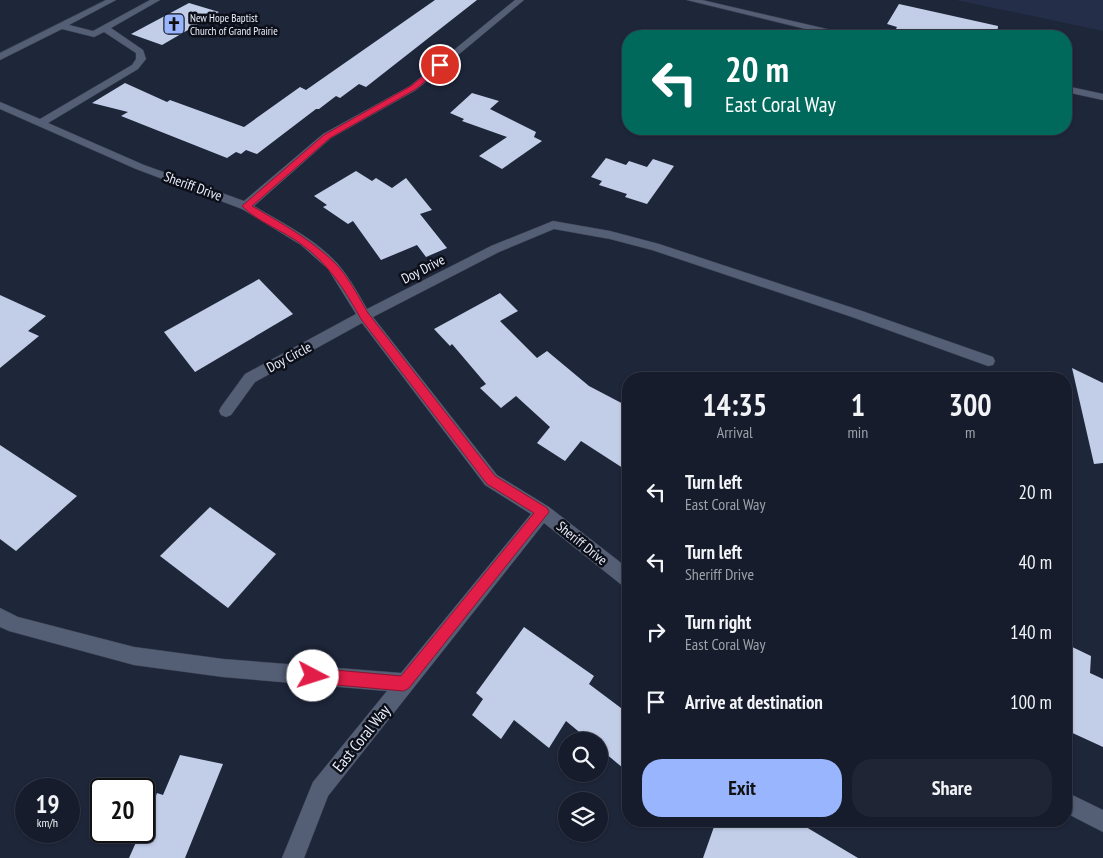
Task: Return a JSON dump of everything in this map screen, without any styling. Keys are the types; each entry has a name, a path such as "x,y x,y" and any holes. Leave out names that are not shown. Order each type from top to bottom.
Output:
{"street":[{"path":"62,26 94,34 156,0"},
{"path":"246,206 327,136 413,88 520,0"},
{"path":"691,0 818,30"},
{"path":"0,57 107,1"},
{"path":"40,122 135,67 141,60 140,52 104,28"},
{"path":"1072,90 1103,97"},
{"name":"Sheriff Drive","path":"0,105 140,167 246,206 305,242 332,266 352,294 364,316 491,480 543,512 622,574"},
{"name":"Doy Drive","path":"364,316 495,249 553,225 610,235 663,250 857,314 988,361"},
{"name":"Doy Circle","path":"226,411 250,378 364,316"},
{"name":"East Coral Way","path":"293,858 320,789 543,512"},
{"path":"0,617 15,625 134,656 223,668 404,683"},
{"path":"1072,805 1103,821"}],"shaded area":[{"path":"956,0 1103,0 1103,31 1028,15"}],"building":[{"path":"435,0 477,0 366,87 359,84 340,98 336,96 257,154 246,150 241,154 236,152 227,158 121,116 128,112 92,103 125,83 167,102 170,100 244,127 300,87 306,90"},
{"name":"New Hope Baptist Church of Grand Prairie","path":"189,3 219,12 162,45 131,34"},
{"path":"899,4 998,26 998,30 900,30 887,24"},
{"path":"472,93 499,101 490,109 536,132 534,137 542,141 502,169 479,156 507,137 462,121 464,119 450,113"},
{"path":"606,158 626,165 629,161 647,167 653,159 674,166 647,204 625,197 627,194 599,185 602,181 591,177"},
{"path":"356,171 372,181 376,178 392,188 406,178 432,210 420,214 447,248 426,257 417,245 381,260 353,221 348,224 323,207 327,205 314,196"},
{"path":"259,279 293,314 195,372 164,332"},
{"path":"500,293 518,311 500,321 537,358 547,351 589,386 622,403 622,467 581,441 565,461 537,443 550,427 516,396 501,408 480,388 486,384 452,344 450,346 434,329"},
{"path":"0,295 46,316 28,331 39,336 0,368"},
{"path":"1072,368 1103,383 1103,463 1094,464"},
{"path":"0,445 77,496 16,551 0,539"},
{"path":"210,507 276,554 228,608 160,556"},
{"path":"524,627 594,676 589,684 622,709 622,767 608,756 608,732 579,732 566,721 549,748 514,720 501,739 472,715 483,699 476,693"},
{"path":"1072,647 1091,656 1090,673 1103,679 1103,747 1072,733"},
{"path":"180,755 223,764 185,858 129,858 136,843 155,843 155,798 157,793 163,795"},
{"path":"714,827 806,827 858,858 703,858"}],"place":[{"name":"New Hope Baptist Church of Grand Prairie","path":"174,24"}],"route":[{"path":"313,676 404,683 543,512 491,480 364,316 352,294 332,266 305,242 246,206 327,136 413,88 440,65"}]}
